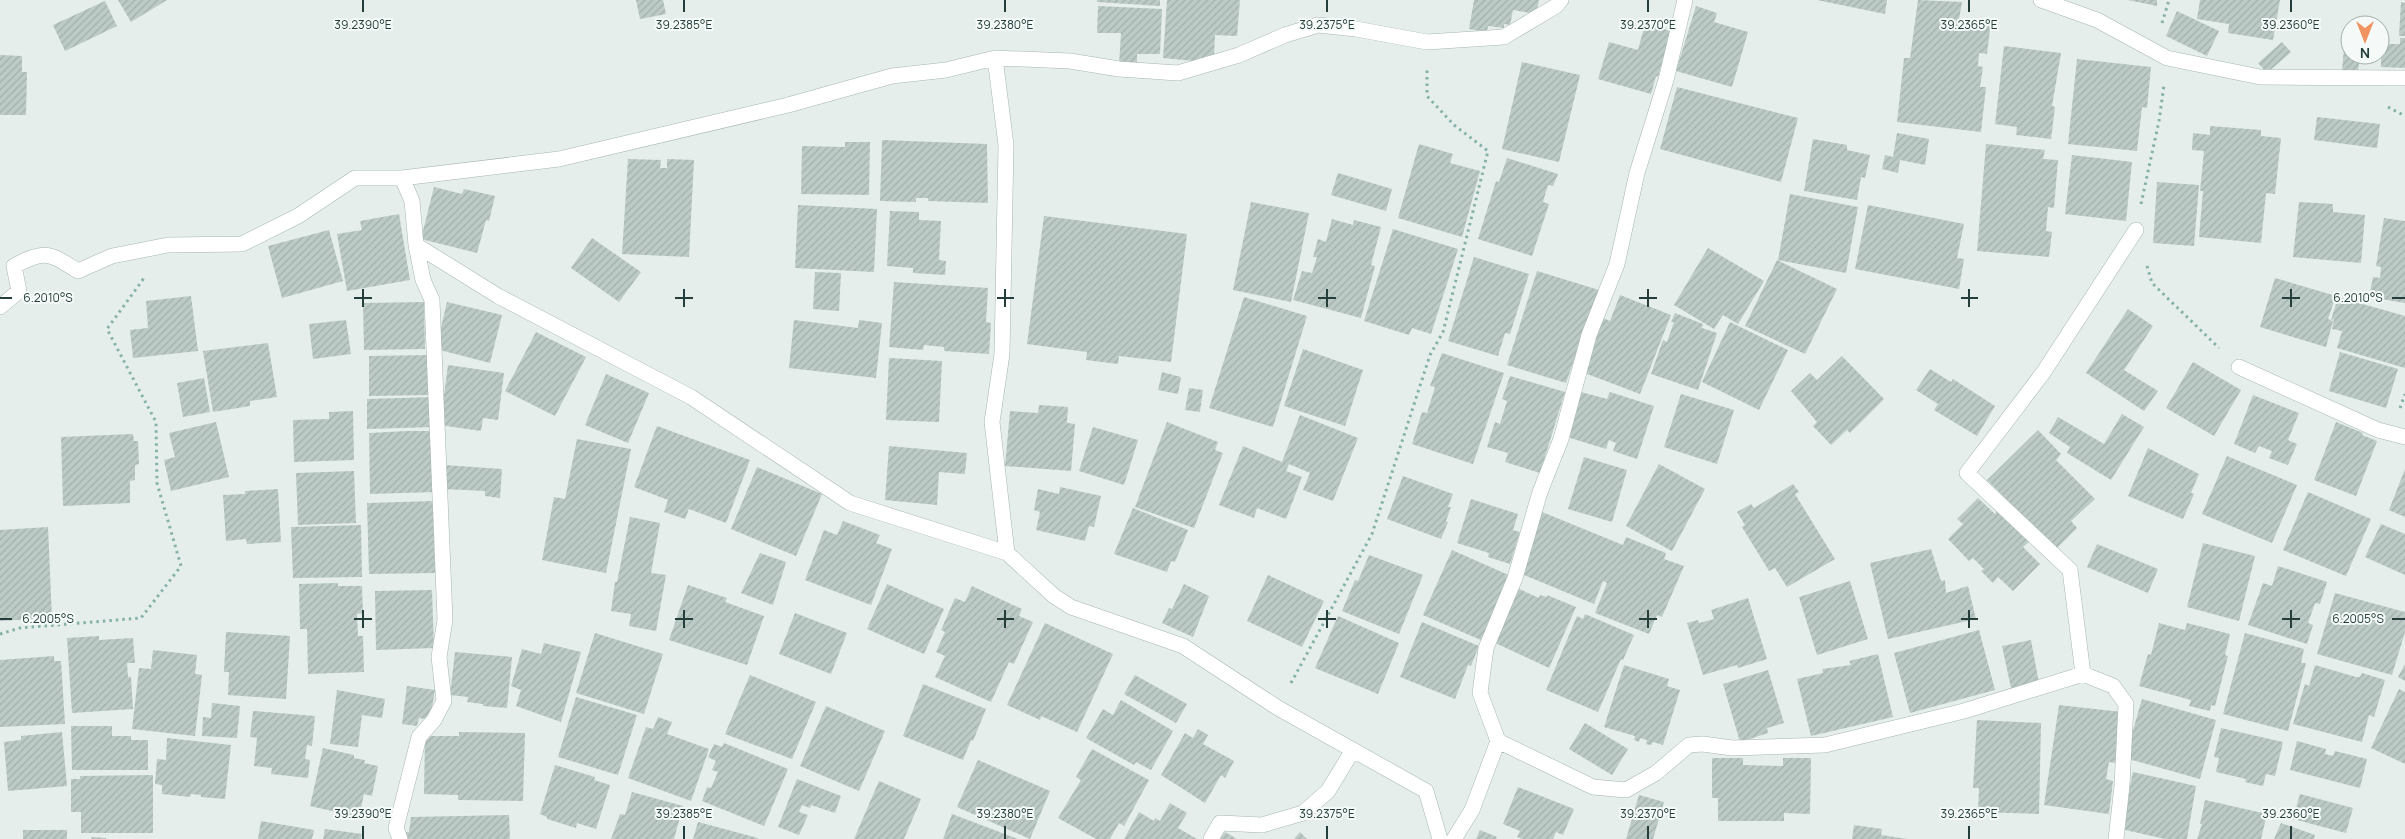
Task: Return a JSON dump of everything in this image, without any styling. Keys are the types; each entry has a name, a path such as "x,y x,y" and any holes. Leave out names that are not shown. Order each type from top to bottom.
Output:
{"street":[{"path":"0,306 19,291 14,266 34,256 53,256 78,271 112,256 168,245 242,244 298,216 355,178 402,178 559,159 742,116 892,76 946,70 995,58 1070,61 1119,69 1178,73 1239,55 1285,35 1318,25 1356,29 1427,42 1504,37 1556,6 1562,0"},
{"path":"1454,839 1472,810 1498,741 1480,693 1486,648 1515,578 1540,492 1561,439 1589,335 1617,264 1637,173 1666,80 1685,0"},
{"path":"2041,0 2097,20 2168,58 2260,77 2405,78"},
{"path":"995,58 1006,145 1002,354 992,422 1007,554"},
{"path":"400,839 396,828 419,737 434,720 444,701 439,657 445,620 432,300 423,280 416,245 412,201 402,178"},
{"path":"2083,674 2070,570 1967,473 2043,373 2136,230"},
{"path":"416,245 498,296 691,397 850,503 1007,554 1054,596 1071,607 1183,646 1278,708 1426,791 1440,839"},
{"path":"2239,367 2378,430 2405,437"},
{"path":"1498,741 1593,786 1626,790 1656,773 1689,746 1703,744 1732,748 1825,746 1964,711 2083,674 2113,686 2126,704 2122,786 2116,839"},
{"path":"1211,839 1220,823 1262,825 1303,813 1328,791 1353,750"}],"path":[{"path":"2169,0 2160,33 2168,58 2159,121 2136,230 2152,283 2239,367"},
{"path":"1278,708 1372,534 1430,355 1443,332 1488,151 1454,125 1427,96 1427,42"},
{"path":"0,634 20,628 141,618 181,566 157,484 156,422 107,329 168,245"}],"building":[{"path":"118,0 167,0 131,22"},
{"path":"636,0 663,0 666,14 640,19"},
{"path":"1097,0 1160,0 1160,6 1097,2"},
{"path":"1167,0 1240,0 1237,36 1215,35 1214,56 1205,56 1204,62 1163,58"},
{"path":"1474,0 1539,0 1536,14 1513,10 1510,25 1504,24 1504,28 1488,26 1487,32 1469,29"},
{"path":"1817,0 1887,0 1885,14"},
{"path":"1918,0 1962,2 1959,19 1991,22 1987,54 1979,53 1978,66 1983,67 1980,87 1986,87 1981,132 1897,122 1904,58 1910,58"},
{"path":"2128,0 2157,0 2157,6"},
{"path":"2200,0 2280,0 2273,40 2228,33 2229,24 2197,19"},
{"path":"105,1 117,26 65,51 53,25"},
{"path":"2401,2 2405,3 2405,36 2399,36"},
{"path":"1098,6 1162,9 1160,54 1137,54 1137,65 1119,65 1121,33 1097,33"},
{"path":"1696,6 1717,13 1714,22 1748,32 1732,87 1676,71"},
{"path":"2177,11 2219,31 2207,56 2166,36"},
{"path":"1645,24 1671,31 1658,77 1656,76 1651,94 1598,79 1609,42 1638,50"},
{"path":"2400,38 2405,38 2405,68 2381,67 2381,65 2390,65 2390,44 2400,44"},
{"path":"2282,42 2291,52 2267,73 2258,63"},
{"path":"2004,46 2061,53 2052,106 2055,107 2051,139 2016,135 2017,127 1995,124"},
{"path":"0,55 22,56 22,72 27,72 26,115 0,115"},
{"path":"2077,59 2151,67 2147,108 2142,107 2137,151 2068,144"},
{"path":"1522,62 1580,75 1559,162 1502,149"},
{"path":"2343,65 2359,65 2358,72 2342,71"},
{"path":"1677,87 1798,118 1781,182 1660,149"},
{"path":"2317,117 2380,124 2377,148 2314,140"},
{"path":"2210,126 2261,130 2261,136 2281,138 2275,194 2266,193 2261,243 2199,237 2203,191 2200,191 2204,151 2192,150 2193,133 2210,135"},
{"path":"1897,133 1929,139 1925,165 1900,160 1898,173 1882,169 1885,155 1893,157"},
{"path":"1813,139 1847,145 1847,150 1870,155 1865,178 1861,177 1857,200 1804,191"},
{"path":"882,140 987,144 988,203 928,201 928,198 916,198 916,202 880,201"},
{"path":"845,142 870,142 869,195 801,194 802,146 845,147"},
{"path":"1419,144 1453,154 1450,163 1480,171 1462,237 1398,218"},
{"path":"1986,144 2045,150 2043,159 2058,160 2054,208 2048,207 2046,231 2052,232 2049,257 1977,251"},
{"path":"2072,155 2132,162 2126,221 2065,214"},
{"path":"1507,158 1558,174 1553,186 1548,185 1543,202 1549,204 1532,256 1478,239 1496,181 1499,182"},
{"path":"628,159 661,160 660,168 667,168 667,159 694,160 689,257 622,254"},
{"path":"1338,173 1392,189 1386,211 1331,195"},
{"path":"2157,182 2199,185 2194,246 2153,243"},
{"path":"434,187 462,194 464,189 495,196 489,221 486,220 477,253 421,239"},
{"path":"1790,194 1858,207 1846,273 1778,260"},
{"path":"1251,202 1309,213 1291,302 1233,290"},
{"path":"2299,202 2333,204 2333,212 2365,215 2361,263 2293,257"},
{"path":"798,205 877,209 874,272 795,268"},
{"path":"1868,205 1964,224 1957,258 1964,259 1959,289 1855,269"},
{"path":"890,211 919,212 919,220 941,221 939,260 946,261 945,275 913,273 913,268 887,266"},
{"path":"399,214 410,280 347,291 337,234 362,230 360,221"},
{"path":"1044,216 1187,234 1171,362 1119,356 1118,364 1086,360 1087,352 1027,344"},
{"path":"2384,218 2405,221 2405,303 2369,297 2373,277 2380,278 2381,267 2376,266"},
{"path":"1332,219 1353,225 1354,220 1381,227 1371,265 1375,266 1361,318 1293,300 1302,271 1312,273 1317,257 1313,257 1318,239 1326,242"},
{"path":"1393,229 1458,249 1431,334 1412,328 1409,335 1364,321"},
{"path":"329,230 343,281 282,298 268,246"},
{"path":"592,238 641,272 619,302 571,268"},
{"path":"1708,248 1764,281 1738,324 1723,315 1714,329 1674,305"},
{"path":"1474,257 1529,274 1510,334 1505,333 1498,356 1448,341"},
{"path":"1777,260 1837,289 1805,354 1745,326"},
{"path":"1537,271 1599,290 1588,327 1585,325 1583,329 1586,330 1577,361 1574,360 1566,383 1507,365"},
{"path":"815,272 841,273 839,311 813,309"},
{"path":"2275,278 2336,296 2328,319 2333,321 2326,347 2260,327"},
{"path":"894,282 988,288 986,322 991,323 989,354 944,351 944,347 924,345 923,350 889,347"},
{"path":"1620,295 1671,315 1640,394 1582,372 1603,318 1610,321"},
{"path":"191,296 198,351 133,358 130,330 148,328 146,301"},
{"path":"1244,297 1307,316 1273,427 1209,408"},
{"path":"2338,297 2405,316 2405,368 2337,348 2342,331 2332,329 2334,319 2331,320"},
{"path":"424,302 425,349 364,350 363,303"},
{"path":"447,302 502,315 490,363 436,349"},
{"path":"2128,309 2153,326 2124,370 2158,391 2144,411 2086,373"},
{"path":"1675,313 1703,324 1702,328 1717,333 1698,390 1651,374 1663,340 1667,342"},
{"path":"346,320 351,354 313,359 309,324"},
{"path":"794,320 858,328 859,320 882,323 876,378 789,368"},
{"path":"1730,322 1788,350 1759,410 1702,382"},
{"path":"536,332 586,357 555,416 505,391"},
{"path":"268,343 277,397 250,401 250,406 213,412 203,351"},
{"path":"1303,349 1363,370 1345,426 1284,406"},
{"path":"2340,352 2398,369 2386,408 2329,391"},
{"path":"1442,353 1504,373 1473,464 1412,444 1422,412 1427,413 1435,387 1430,386"},
{"path":"431,355 432,395 369,396 369,356"},
{"path":"1842,356 1884,399 1850,433 1847,430 1831,445 1813,426 1817,422 1791,391 1810,373 1817,380"},
{"path":"889,358 942,361 939,422 886,420"},
{"path":"2193,362 2241,390 2214,436 2166,408"},
{"path":"448,365 504,373 498,420 483,418 481,431 440,425"},
{"path":"1930,369 1951,382 1953,379 1995,406 1977,436 1934,410 1938,404 1916,390"},
{"path":"1162,372 1181,377 1178,394 1158,390"},
{"path":"606,374 649,393 628,443 585,425"},
{"path":"1510,376 1565,392 1540,473 1505,462 1508,453 1487,447 1495,422 1500,424 1507,401 1502,399"},
{"path":"204,378 210,412 183,417 177,383"},
{"path":"1189,388 1203,390 1200,412 1185,410"},
{"path":"1581,392 1607,399 1610,392 1654,406 1637,459 1613,451 1616,443 1609,440 1606,449 1567,437"},
{"path":"1681,394 1734,410 1717,464 1664,447"},
{"path":"2253,395 2299,413 2288,440 2297,444 2288,465 2269,458 2272,451 2259,446 2255,453 2234,444"},
{"path":"433,397 434,427 367,429 367,399"},
{"path":"1039,405 1068,407 1067,423 1075,424 1071,471 1005,466 1010,411 1038,413"},
{"path":"353,411 354,460 294,462 293,420 329,419 329,412"},
{"path":"2122,414 2144,427 2111,480 2067,453 2070,447 2049,433 2058,417 2104,444"},
{"path":"1300,415 1358,438 1333,501 1303,490 1310,473 1289,464 1286,471 1302,477 1286,519 1257,508 1254,518 1219,505 1243,446 1282,462"},
{"path":"216,422 229,477 171,491 164,460 175,457 169,433"},
{"path":"1167,422 1218,442 1215,450 1223,453 1194,528 1135,507"},
{"path":"2336,422 2377,441 2356,496 2314,480"},
{"path":"657,426 750,460 726,523 689,509 685,519 664,512 668,500 634,487"},
{"path":"1093,427 1138,440 1124,485 1079,471"},
{"path":"2038,430 2061,454 2056,460 2095,499 2071,521 2077,528 2056,549 1987,480"},
{"path":"435,431 435,492 370,494 369,433"},
{"path":"133,434 134,441 138,441 139,464 135,465 135,480 130,481 130,503 63,506 61,437"},
{"path":"577,439 631,449 606,573 542,560 554,497 565,499"},
{"path":"889,446 967,453 965,474 939,472 937,505 885,500"},
{"path":"2148,448 2199,474 2191,493 2194,494 2183,519 2128,496"},
{"path":"2227,456 2297,485 2272,543 2202,514"},
{"path":"1584,457 1627,470 1612,522 1568,509"},
{"path":"1659,464 1705,489 1672,551 1626,526"},
{"path":"444,465 502,469 500,498 485,496 485,491 443,489"},
{"path":"757,467 822,494 796,556 731,529"},
{"path":"2405,469 2405,517 2389,510"},
{"path":"354,471 356,523 298,525 296,473"},
{"path":"1403,476 1453,494 1448,507 1451,507 1446,521 1448,522 1441,539 1387,519"},
{"path":"1793,484 1799,492 1795,494 1835,559 1787,587 1775,568 1769,571 1742,527 1745,525 1737,512 1751,504 1754,508"},
{"path":"1060,487 1101,496 1094,527 1089,526 1085,541 1036,530 1040,512 1034,510 1038,489 1059,494"},
{"path":"278,489 281,542 247,544 246,539 226,541 223,495 245,494 245,491"},
{"path":"2308,492 2371,519 2346,576 2283,550"},
{"path":"1978,498 1995,514 1997,510 2029,542 2023,547 2040,564 2013,591 1998,577 1993,583 1981,571 1984,569 1973,558 1969,561 1948,539 1963,524 1957,519"},
{"path":"1471,499 1518,514 1513,530 1520,532 1510,564 1488,557 1489,553 1457,543"},
{"path":"434,501 435,573 369,574 367,503"},
{"path":"1133,508 1188,530 1175,562 1171,561 1167,572 1114,554"},
{"path":"1542,512 1623,545 1626,537 1666,553 1664,559 1684,566 1662,617 1657,615 1649,634 1595,613 1607,583 1603,581 1594,604 1517,572"},
{"path":"630,517 660,523 651,573 666,575 656,631 629,626 631,614 611,611 615,582 617,582"},
{"path":"843,521 880,535 876,543 892,549 871,605 805,580 824,530 837,535"},
{"path":"2381,524 2405,534 2405,575 2365,557"},
{"path":"361,525 362,577 293,578 291,527"},
{"path":"48,527 52,618 0,621 0,530"},
{"path":"2203,543 2255,556 2239,621 2187,607"},
{"path":"2097,544 2158,569 2148,593 2087,567"},
{"path":"1931,549 1941,581 1945,580 1946,593 1968,586 1976,619 1888,639 1870,563"},
{"path":"1452,550 1513,577 1483,641 1423,615"},
{"path":"760,553 786,562 773,605 741,593"},
{"path":"1369,555 1423,575 1399,634 1342,611 1355,580 1358,581"},
{"path":"2278,566 2327,582 2320,604 2315,603 2308,623 2313,625 2307,644 2248,625 2263,583 2272,586"},
{"path":"1268,575 1324,601 1302,647 1247,621"},
{"path":"1850,581 1868,639 1817,655 1799,597"},
{"path":"338,583 338,586 362,586 363,613 357,614 358,636 363,636 364,672 308,674 307,629 300,629 299,584"},
{"path":"887,584 944,609 924,654 867,629"},
{"path":"1184,584 1209,596 1193,637 1162,623 1169,608 1172,609"},
{"path":"688,585 727,598 725,602 764,616 747,665 669,640"},
{"path":"972,586 1022,609 1019,616 1033,622 1014,664 1009,662 991,702 935,677 945,656 936,652 945,632 941,630 955,598 965,602"},
{"path":"1515,587 1539,598 1540,595 1547,597 1547,595 1576,607 1549,668 1491,641"},
{"path":"432,590 434,648 376,650 375,591"},
{"path":"2335,593 2405,612 2405,632 2392,675 2317,654"},
{"path":"1748,598 1767,659 1738,668 1737,665 1703,675 1687,623 1698,620 1699,623 1714,619 1711,610"},
{"path":"795,613 847,633 831,674 779,654"},
{"path":"1585,614 1634,635 1623,660 1621,659 1598,712 1546,690 1577,616 1583,619"},
{"path":"1338,616 1399,643 1378,694 1315,668"},
{"path":"1422,622 1479,646 1471,666 1468,665 1455,699 1400,677"},
{"path":"1045,623 1113,654 1077,732 1041,716 1040,720 1007,705"},
{"path":"2159,623 2185,630 2187,623 2230,634 2225,655 2228,656 2215,706 2211,705 2210,711 2189,706 2191,700 2139,686 2148,654 2151,655"},
{"path":"1979,630 1995,690 1910,713 1894,653"},
{"path":"226,632 290,636 286,699 228,695 229,672 224,672"},
{"path":"595,633 663,654 644,714 576,693"},
{"path":"2245,633 2304,649 2301,663 2306,663 2288,731 2223,714"},
{"path":"99,636 99,640 133,638 135,663 127,663 128,677 131,677 133,709 72,713 67,638"},
{"path":"2031,640 2039,683 2011,688 2002,646"},
{"path":"544,643 581,652 561,722 516,706 521,690 511,686 522,649 541,654"},
{"path":"153,650 197,655 195,674 202,675 195,736 132,729 139,668 151,669"},
{"path":"455,652 512,657 507,708 483,706 483,704 467,702 468,697 450,695"},
{"path":"1878,654 1893,717 1811,736 1797,679 1823,673 1822,669 1851,665 1849,661"},
{"path":"54,656 54,661 61,661 65,724 0,727 0,660"},
{"path":"2405,664 2405,681 2398,677"},
{"path":"1624,665 1669,679 1667,686 1680,690 1663,745 1653,742 1651,745 1646,744 1647,740 1640,738 1639,742 1634,740 1635,736 1604,727"},
{"path":"2315,665 2356,677 2360,677 2362,673 2385,680 2374,717 2369,715 2362,742 2293,724 2305,684 2309,686"},
{"path":"1768,670 1784,723 1767,728 1768,733 1740,742 1723,684"},
{"path":"750,675 816,702 792,759 725,734"},
{"path":"1135,675 1187,704 1176,723 1124,694"},
{"path":"923,684 986,709 963,760 903,736"},
{"path":"407,686 435,690 430,720 419,718 417,726 402,724"},
{"path":"2399,689 2405,692 2405,764 2371,748"},
{"path":"337,690 385,699 382,718 362,715 358,747 330,744"},
{"path":"576,697 637,715 618,775 558,757"},
{"path":"2142,699 2216,720 2200,779 2125,758"},
{"path":"1121,700 1173,731 1151,770 1136,762 1134,765 1086,738 1103,709 1113,715"},
{"path":"212,703 240,706 237,738 202,736 203,717 211,718"},
{"path":"2059,705 2122,712 2115,763 2109,762 2106,779 2113,781 2109,814 2044,805"},
{"path":"826,706 885,731 859,791 800,766"},
{"path":"253,711 315,716 312,746 307,745 305,759 310,760 308,778 271,774 272,768 254,766 257,738 250,737"},
{"path":"658,717 672,722 667,734 709,749 691,801 628,778 646,727 653,729"},
{"path":"1977,720 2041,723 2039,814 1978,812 1979,788 1973,788"},
{"path":"1585,723 1628,749 1612,775 1569,749"},
{"path":"71,726 112,726 112,736 131,736 131,740 148,740 148,770 72,770"},
{"path":"2221,728 2283,742 2275,776 2266,774 2263,786 2245,782 2246,779 2216,772 2219,758 2214,757"},
{"path":"1198,729 1208,735 1203,744 1234,761 1225,778 1221,775 1205,803 1161,775 1185,733 1193,738"},
{"path":"62,732 67,786 8,791 4,742 21,740 21,736"},
{"path":"459,732 525,733 523,801 458,800 458,795 424,794 425,736 459,736"},
{"path":"167,738 231,745 225,799 201,797 201,795 191,794 190,797 162,794 162,785 155,784 157,759 166,760"},
{"path":"2297,741 2326,749 2325,754 2333,756 2335,751 2367,759 2360,788 2290,770"},
{"path":"724,743 788,769 764,826 702,801 707,787 711,788 718,772 712,770 716,761 708,757 714,744 722,747"},
{"path":"323,748 354,755 354,758 365,760 364,763 378,766 372,796 364,794 359,817 310,806"},
{"path":"1092,749 1149,780 1124,826 1119,823 1110,839 1096,839 1058,818 1081,780 1076,777"},
{"path":"1712,758 1743,758 1743,765 1783,766 1783,758 1811,758 1810,814 1784,813 1784,821 1718,821 1718,798 1712,798"},
{"path":"978,760 1050,791 1030,839 957,807"},
{"path":"555,765 595,777 594,780 610,785 596,829 577,823 576,828 547,819 547,817 540,814"},
{"path":"2133,772 2196,786 2187,839 2165,839 2121,829"},
{"path":"153,775 153,833 81,833 81,812 71,812 71,779 80,779 80,776"},
{"path":"797,779 841,796 835,813 811,805 810,808 802,805 799,812 808,815 799,835 778,827"},
{"path":"879,781 921,799 904,839 854,839"},
{"path":"1518,787 1574,809 1563,835 1556,832 1553,839 1523,839 1517,837 1520,831 1503,824"},
{"path":"632,792 683,806 674,839 611,839 620,814 625,815"},
{"path":"2300,794 2353,808 2346,833 2293,819"},
{"path":"1639,795 1664,802 1653,839 1626,839"},
{"path":"2205,800 2267,814 2261,839 2197,839 2202,824 2200,824"},
{"path":"1170,803 1187,813 1178,828 1197,839 1124,839 1139,812 1154,821 1155,818 1160,821"},
{"path":"952,814 1018,839 943,839"},
{"path":"509,815 510,839 406,839 406,832 409,832 411,817"},
{"path":"261,821 314,830 312,839 258,839"},
{"path":"698,822 758,838 758,839 693,839"},
{"path":"2281,823 2315,835 2314,839 2274,839"},
{"path":"1854,825 1882,829 1881,835 1908,839 1852,839"},
{"path":"325,829 362,834 361,839 323,839"},
{"path":"23,830 67,830 67,839 23,839"},
{"path":"1480,830 1497,837 1496,839 1476,839"},
{"path":"1225,832 1237,839 1220,839"},
{"path":"1300,832 1307,839 1294,839"},
{"path":"92,837 106,838 106,839 91,839"}]}
